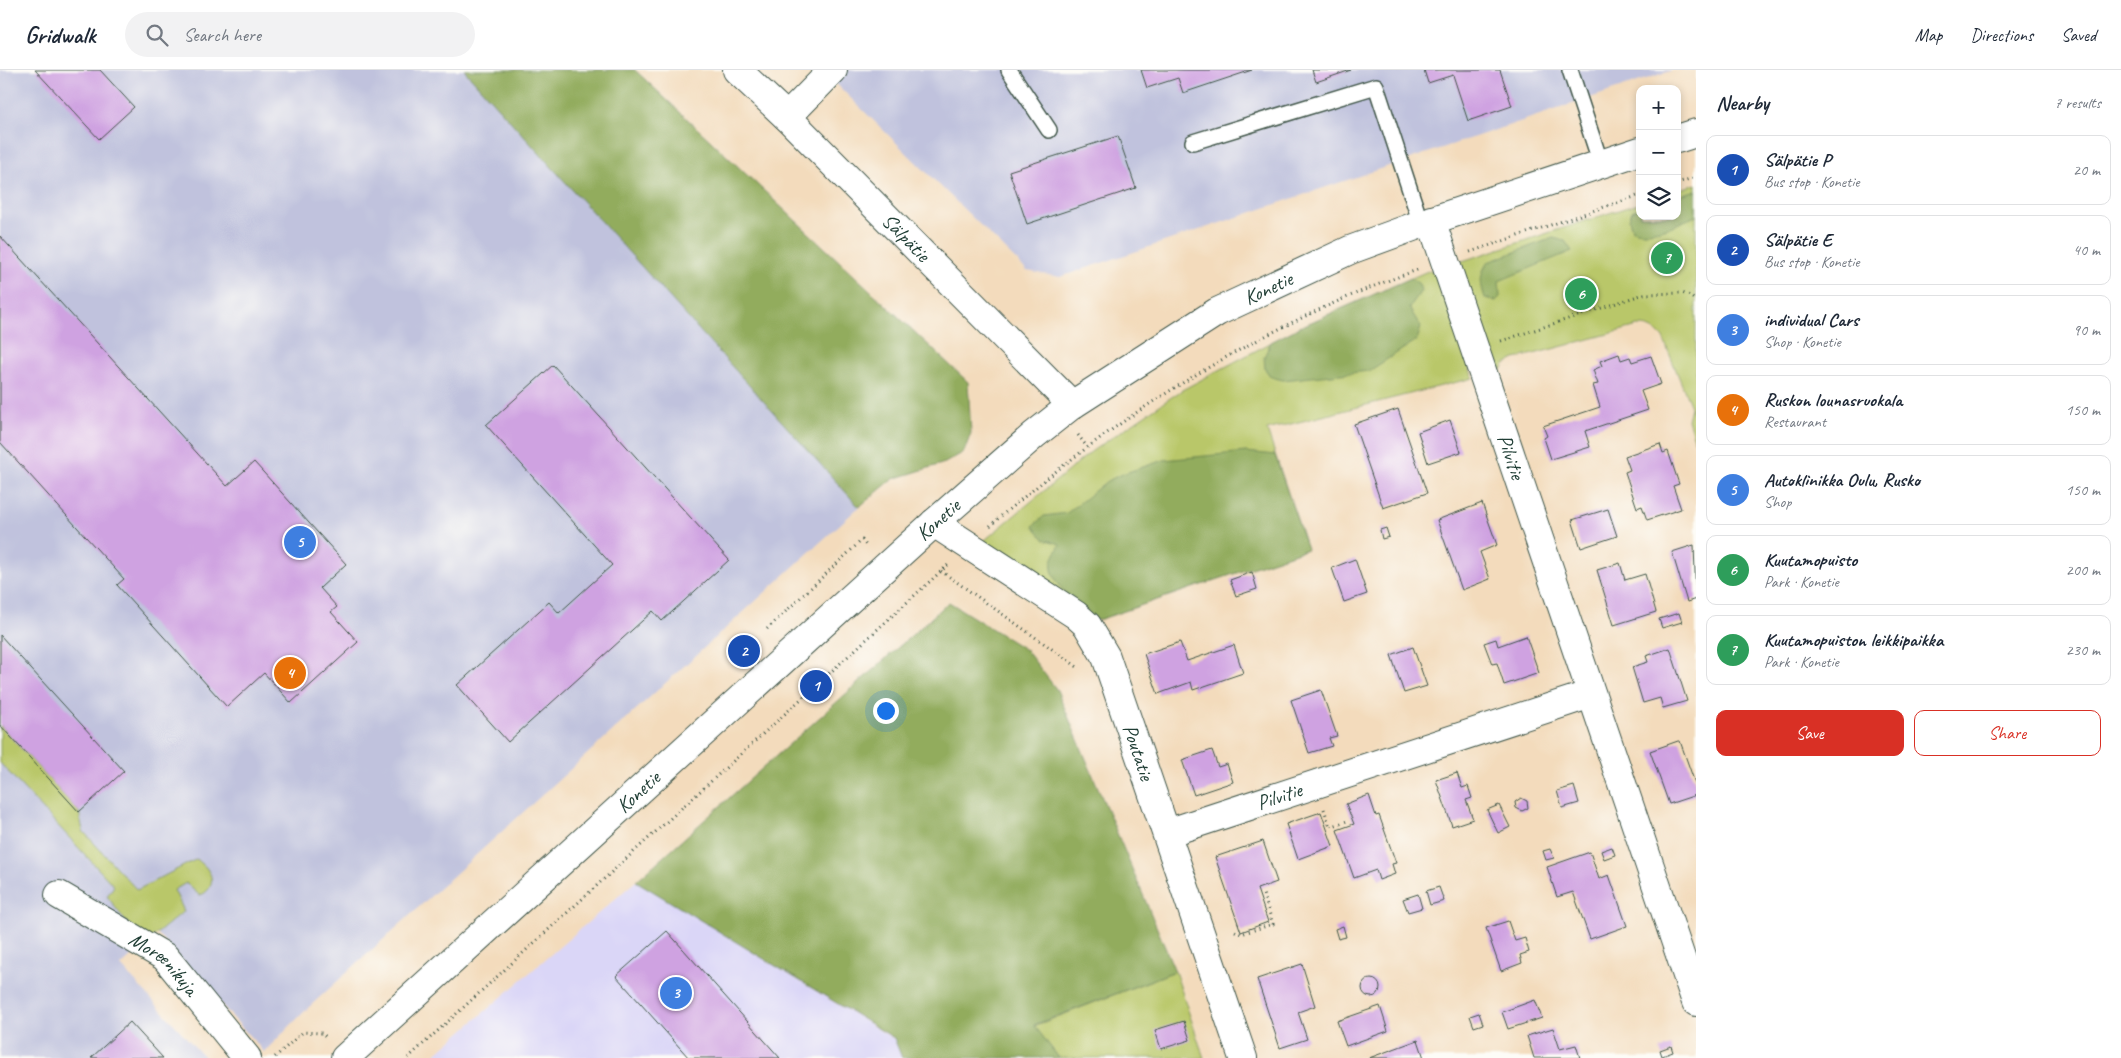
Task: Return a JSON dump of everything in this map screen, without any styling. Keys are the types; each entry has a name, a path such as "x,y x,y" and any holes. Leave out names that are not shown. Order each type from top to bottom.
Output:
{"street":[{"name":"Sälpätie","path":"738,70 787,117 1072,405"},
{"path":"787,117 833,70"},
{"path":"1681,138 1696,133"},
{"name":"Konetie","path":"345,1058 934,523 1034,435 1072,405 1216,312 1350,250 1426,222 1636,152"},
{"name":"Pilvitie","path":"1426,222 1474,350 1696,1002"},
{"name":"Poutatie","path":"934,523 1063,605 1086,625 1106,656 1244,1058"},
{"name":"Pilvitie","path":"1167,833 1591,694"},
{"name":"Moreenikuja","path":"59,896 165,958 247,1058"}],"lane":[{"path":"1009,70 1049,130"},
{"path":"1570,70 1601,164"},
{"path":"1193,142 1376,86 1426,222"}],"path":[{"path":"1681,182 1696,177"},
{"path":"1474,350 1644,294 1682,293 1696,300"},
{"path":"767,629 862,540 886,567"},
{"path":"941,571 1081,669"},
{"path":"1319,807 1324,810 1330,827 1347,821"},
{"path":"1235,931 1241,934 1273,924 1262,891"},
{"path":"274,1058 303,1032 322,1033 345,1058"}],"shaded area":[{"path":"0,70 464,70 859,507 309,1007 264,1052 157,933 121,966 205,1058 0,1058"},
{"path":"822,70 1673,70 1060,277 1027,271"},
{"path":"636,881 894,1039 902,1058 431,1058"}],"green space":[{"path":"464,70 635,70 968,382 971,433 964,452 945,463 893,479 859,507"},
{"path":"1696,184 1696,445 1688,420 1691,407 1663,338 1649,327 1638,326 1515,359 1505,364 1502,370 1492,373 1456,263 1636,204 1636,220 1681,220 1681,189"},
{"path":"1696,190 1696,216 1657,231 1640,232 1632,230 1629,219 1632,211 1636,210 1636,220 1681,220 1681,195"},
{"path":"1553,238 1565,241 1572,251 1499,281 1500,297 1496,301 1485,298 1481,279 1488,262"},
{"path":"1430,270 1436,272 1473,378 1267,430 1307,549 1095,621 980,544 1092,451 1182,390 1300,327"},
{"path":"1411,278 1419,284 1421,291 1409,308 1421,327 1417,340 1369,371 1283,380 1271,377 1265,369 1264,357 1271,342 1300,327"},
{"path":"1246,452 1275,455 1307,549 1095,621 1060,587 1052,570 1052,562 1060,544 1044,539 1033,526 1044,516 1067,513 1107,481 1164,460"},
{"path":"949,602 1026,650 1057,690 1175,971 1034,1025 1059,1058 902,1058 894,1038 636,881"},
{"path":"0,725 79,812 83,831 137,890 197,859 207,868 211,876 208,890 199,895 186,883 174,890 184,911 148,941 126,922 107,896 114,886 0,763"},
{"path":"1175,971 1204,1058 1059,1058 1034,1026"}],"building":[{"path":"35,70 100,70 134,107 99,139"},
{"path":"1141,70 1252,70 1183,93 1178,78 1147,88"},
{"path":"1312,70 1351,70 1316,82"},
{"path":"1424,70 1500,70 1512,106 1468,121 1453,75 1428,83"},
{"path":"1118,136 1136,188 1027,224 1009,171"},
{"path":"0,236 227,486 254,462 346,564 320,588 337,607 331,612 358,642 291,703 264,673 227,707 117,585 124,579 0,442"},
{"path":"1619,354 1621,360 1630,357 1632,362 1651,356 1661,384 1641,391 1648,410 1585,431 1590,447 1551,459 1544,438 1547,436 1543,426 1600,407 1593,385 1598,384 1593,370 1602,366 1600,361"},
{"path":"553,365 729,560 662,621 653,611 508,742 457,685 549,602 559,613 612,565 486,425"},
{"path":"1398,409 1427,493 1383,508 1354,424"},
{"path":"1450,420 1461,452 1428,463 1418,432"},
{"path":"1660,444 1663,453 1668,451 1679,484 1673,486 1681,509 1647,520 1642,506 1637,508 1625,472 1630,470 1625,456"},
{"path":"1482,503 1497,545 1480,552 1490,579 1462,590 1437,520"},
{"path":"1608,509 1617,536 1581,548 1572,520"},
{"path":"1386,528 1389,537 1382,539 1380,530"},
{"path":"1694,545 1696,599 1687,602 1672,552"},
{"path":"1355,559 1367,594 1344,602 1332,568"},
{"path":"1620,563 1625,580 1645,574 1656,612 1614,625 1597,570"},
{"path":"1252,572 1257,589 1236,596 1230,580"},
{"path":"1679,613 1682,622 1662,628 1659,619"},
{"path":"0,635 124,771 79,812 0,725"},
{"path":"1526,636 1539,673 1504,685 1497,663 1492,664 1484,643 1496,639 1498,646"},
{"path":"1180,642 1187,661 1234,645 1243,673 1193,690 1191,682 1158,694 1144,654"},
{"path":"1413,647 1427,686 1404,693 1391,655"},
{"path":"1670,648 1687,701 1663,708 1660,698 1643,703 1632,667 1648,662 1646,656"},
{"path":"1321,690 1337,736 1329,738 1332,746 1309,753 1291,700"},
{"path":"1680,741 1696,786 1696,795 1669,804 1650,751"},
{"path":"1212,750 1218,767 1227,764 1233,782 1194,795 1182,760"},
{"path":"1457,773 1462,788 1468,786 1472,798 1466,800 1473,819 1452,826 1436,780"},
{"path":"1574,786 1579,803 1562,808 1557,791"},
{"path":"1369,795 1376,816 1379,815 1396,863 1392,864 1395,874 1379,880 1376,870 1354,878 1337,830 1354,824 1346,804"},
{"path":"1521,798 1527,801 1528,808 1522,811 1516,808 1515,802"},
{"path":"1499,805 1510,827 1498,833 1487,810"},
{"path":"1321,812 1333,846 1298,859 1286,824"},
{"path":"1263,841 1277,882 1257,889 1268,922 1241,932 1215,857"},
{"path":"1612,847 1615,855 1604,859 1601,851"},
{"path":"1550,849 1554,858 1546,860 1543,851"},
{"path":"1590,852 1599,879 1609,875 1627,926 1590,939 1573,892 1557,897 1547,867"},
{"path":"1439,887 1444,901 1430,905 1426,891"},
{"path":"1418,894 1422,908 1408,912 1403,899"},
{"path":"1508,921 1515,941 1525,938 1529,952 1520,955 1522,963 1501,971 1486,928"},
{"path":"1343,926 1346,937 1338,939 1335,929"},
{"path":"667,931 780,1058 689,1058 616,976"},
{"path":"1302,964 1315,1006 1298,1012 1307,1039 1280,1048 1257,979"},
{"path":"1371,979 1377,982 1380,988 1377,994 1371,997 1365,994 1362,988 1365,982"},
{"path":"1535,1000 1542,1018 1508,1029 1502,1012"},
{"path":"1380,1006 1388,1031 1346,1046 1337,1021"},
{"path":"1479,1013 1483,1024 1474,1027 1470,1016"},
{"path":"1184,1021 1190,1040 1161,1049 1155,1030"},
{"path":"130,1022 163,1058 91,1058"},
{"path":"1553,1028 1560,1049 1576,1045 1580,1058 1534,1058 1527,1036"},
{"path":"1418,1040 1424,1058 1369,1058"},
{"path":"1671,1046 1673,1052 1662,1056 1660,1050"}],"place":[{"name":"Kuutamopuiston leikkipaikka","path":"1667,258"},
{"name":"Kuutamopuisto","path":"1581,294"},
{"name":"Autoklinikka Oulu, Rusko","path":"300,542"},
{"name":"Sälpätie E","path":"744,651"},
{"name":"Ruskon lounasruokala","path":"290,673"},
{"name":"Sälpätie P","path":"816,686"},
{"name":"individual Cars","path":"676,993"}]}
